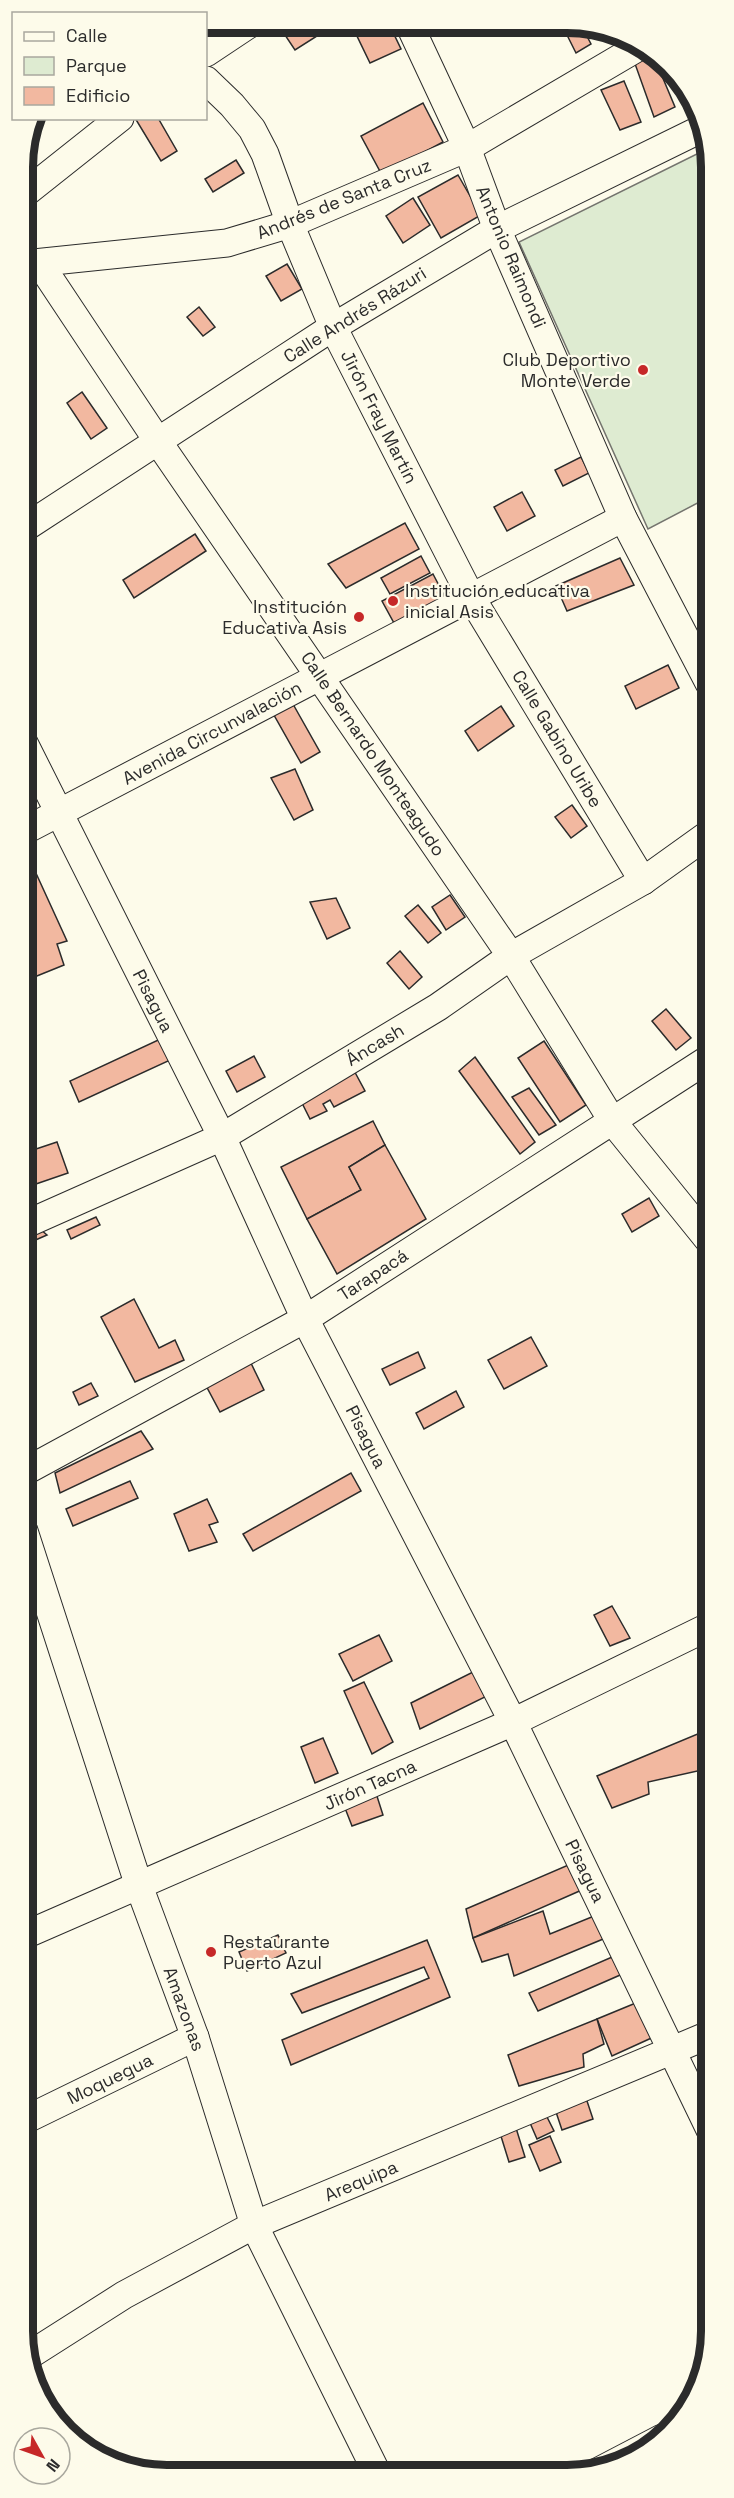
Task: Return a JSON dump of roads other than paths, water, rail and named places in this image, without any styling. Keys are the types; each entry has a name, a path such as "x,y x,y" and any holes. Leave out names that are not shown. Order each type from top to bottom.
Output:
{"street":[{"path":"207,52 236,33"},
{"name":"Antonio Raimondi","path":"413,33 467,148 497,229 623,518 701,668"},
{"name":"Andrés de Santa Cruz","path":"33,264 227,243 290,224 467,148 633,50"},
{"name":"Jirón Fray Martín","path":"207,81 232,105 252,129 265,154 290,224 333,327 471,597"},
{"path":"33,187 117,120"},
{"name":"Calle Andrés Rázuri","path":"33,522 333,327 497,229 696,132"},
{"name":"Calle Bernardo Monteagudo","path":"33,267 158,440 511,956 613,1122 701,1231"},
{"name":"Avenida Circunvalación","path":"33,826 623,518"},
{"name":"Calle Gabino Uribe","path":"471,597 643,881"},
{"name":"Pisagua","path":"33,760 222,1137 305,1318 513,1722 701,2111"},
{"name":"Áncash","path":"33,1221 222,1137 438,1007 511,956 643,881 701,840"},
{"name":"Tarapacá","path":"33,1467 305,1318 701,1064"},
{"name":"Amazonas","path":"33,1559 139,1886 195,2037 254,2226 373,2465"},
{"name":"Jirón Tacna","path":"33,1932 513,1722 701,1630"},
{"name":"Moquegua","path":"33,2116 195,2037"},
{"name":"Arequipa","path":"35,2352 124,2295 254,2226 701,2038"}],"place":[{"name":"Club Deportivo Monte Verde","path":"643,370"},
{"name":"Institución educativa inicial Asis","path":"393,601"},
{"name":"Institución Educativa Asis","path":"359,617"},
{"name":"Restaurante Puerto Azul","path":"211,1952"}]}
